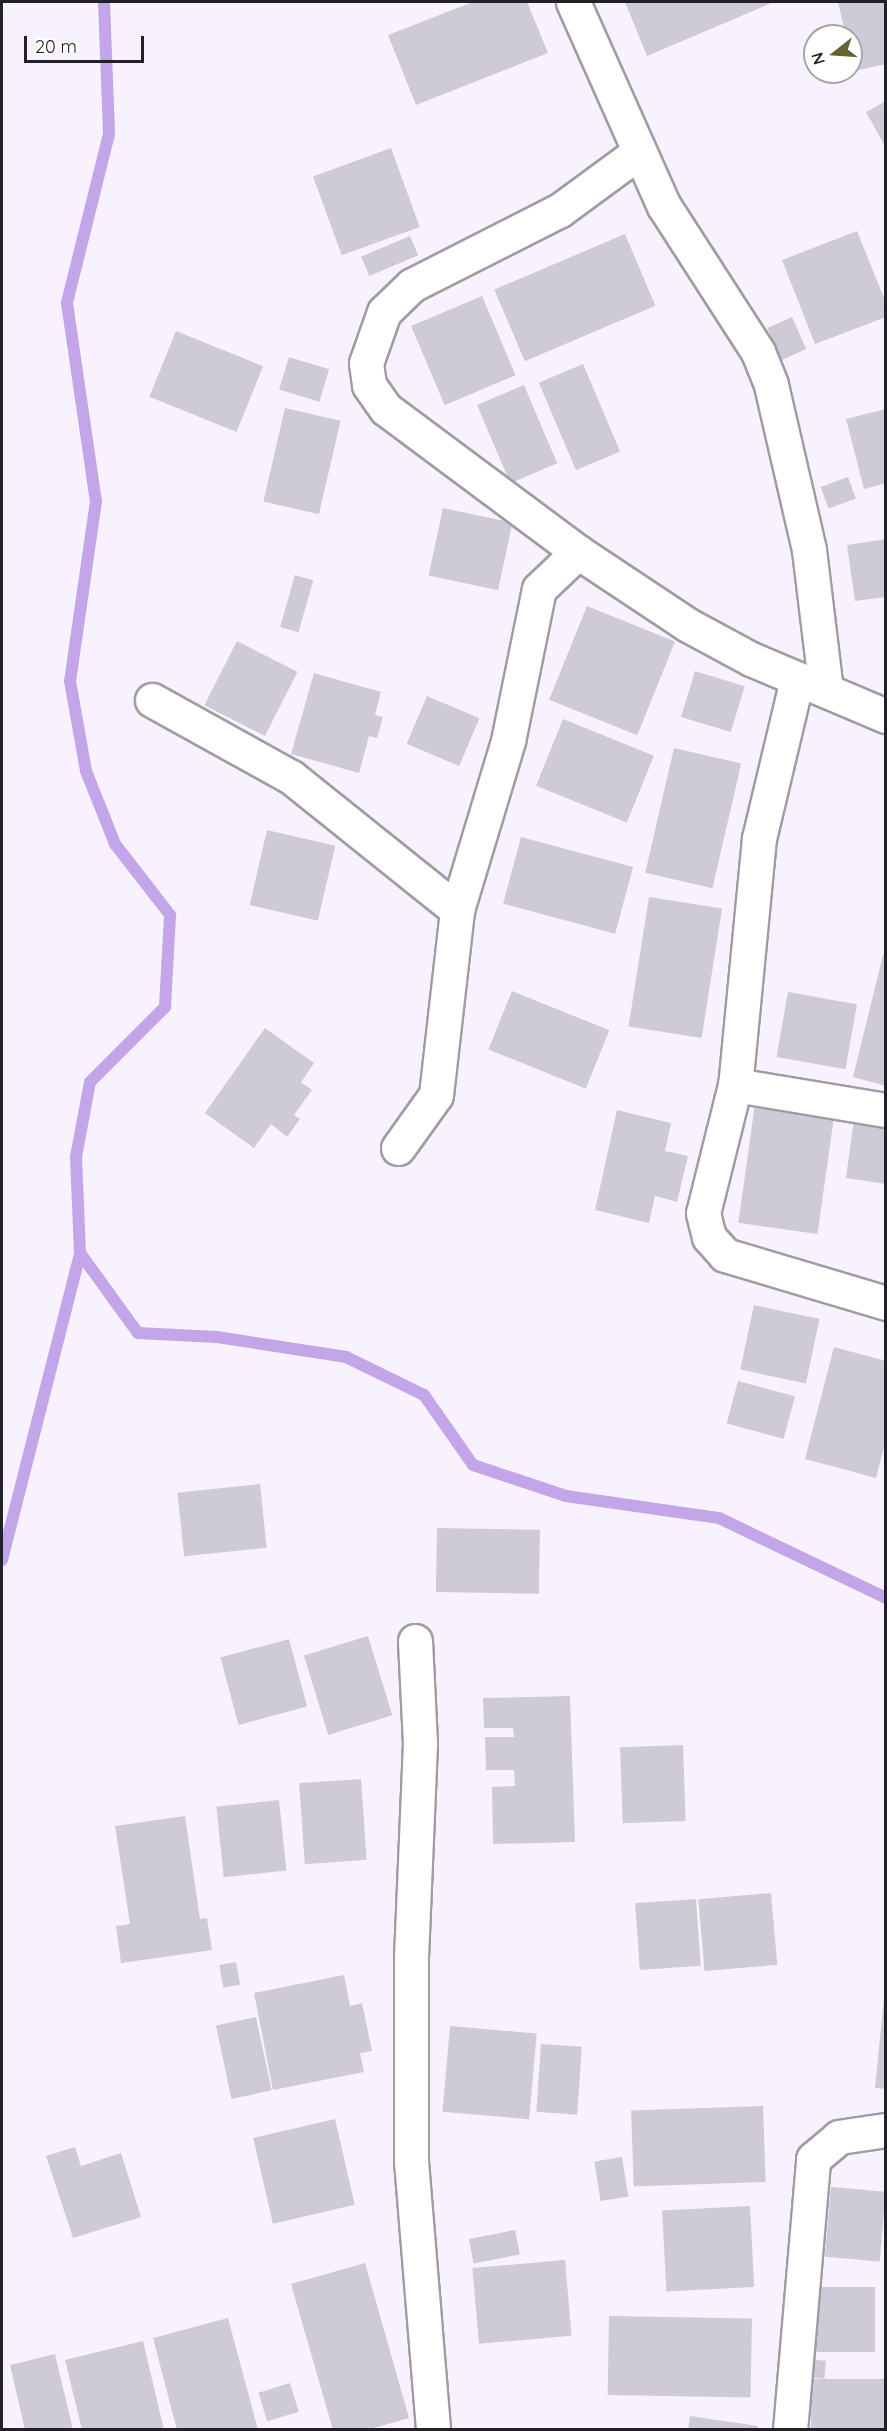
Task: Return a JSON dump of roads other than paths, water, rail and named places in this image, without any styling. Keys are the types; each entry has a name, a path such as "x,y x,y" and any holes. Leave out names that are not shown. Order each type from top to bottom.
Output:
{"street":[{"path":"573,2 664,206 758,352 771,385 809,550 812,685 759,838 735,1085 703,1213 709,1237 725,1255 885,1303"},
{"path":"639,152 560,210 412,285 384,312 366,363 369,385 386,409 578,552 688,625 812,685 885,716"},
{"path":"398,1148 436,1095 457,910 508,741 539,589 578,552"},
{"path":"153,700 291,777 457,910"},
{"path":"735,1085 885,1110"},
{"path":"415,1641 420,1743 411,1956 411,2160 433,2430"},
{"path":"790,2430 813,2159 839,2137 885,2130"}],"waterway":[{"path":"104,2 109,134 67,303 96,501 70,681 86,771 115,844 170,915 165,1007 90,1082 76,1157 80,1253 138,1333 217,1337 346,1357 424,1395 473,1465 566,1496 719,1518 886,1598"},
{"path":"2,1560 80,1253"}]}
